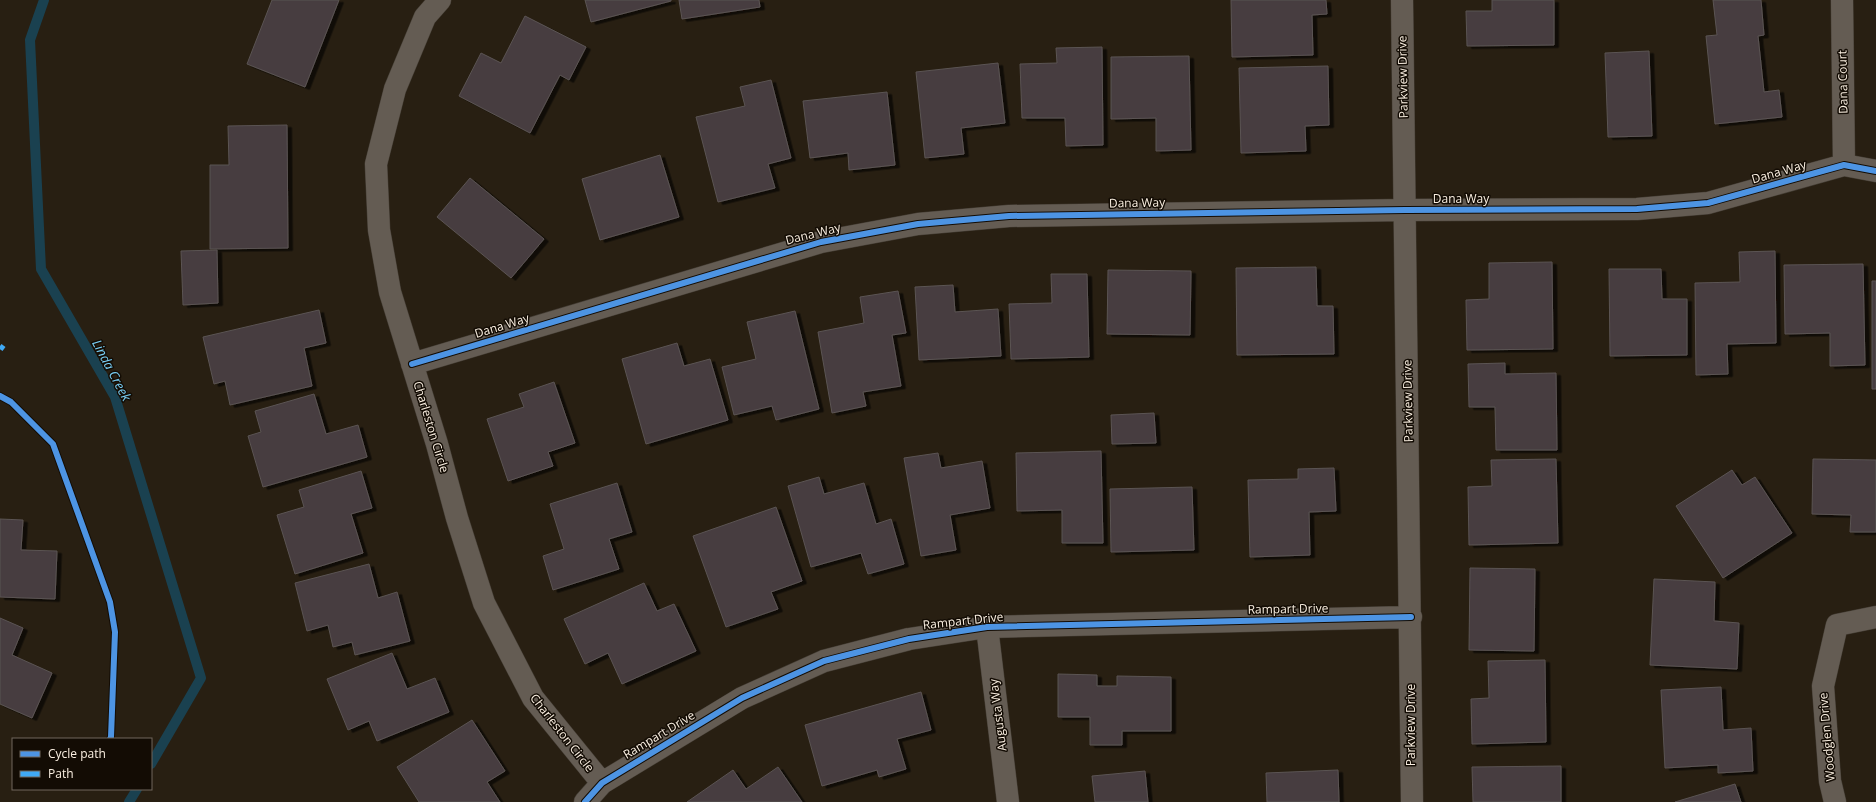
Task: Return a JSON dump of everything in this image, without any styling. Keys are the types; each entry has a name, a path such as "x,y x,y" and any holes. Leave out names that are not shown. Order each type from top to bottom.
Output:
{"street":[{"name":"Charleston Circle","path":"440,0 425,17 395,89 376,164 379,230 390,292 437,444 457,518 484,603 533,698 602,783"},
{"name":"Parkview Drive","path":"1402,0 1406,210 1412,802"},
{"name":"Dana Court","path":"1842,0 1844,165"},
{"name":"Dana Way","path":"412,364 821,242 918,224 1008,216 1406,210 1637,209 1708,203 1844,165 1876,171"},
{"name":"Rampart Drive","path":"585,802 602,783 742,698 824,661 909,639 987,627 1411,617"},
{"name":"Woodglen Drive","path":"1835,802 1830,781 1823,686 1837,625 1876,618"},
{"name":"Augusta Way","path":"987,627 1008,802"}],"building":[{"path":"272,0 339,0 305,87 247,64"},
{"path":"585,0 671,0 671,1 591,22"},
{"path":"679,0 759,0 760,7 682,19"},
{"path":"1231,0 1326,0 1327,14 1312,15 1313,55 1232,57"},
{"path":"1492,0 1554,0 1554,45 1467,46 1466,11 1492,11"},
{"path":"1713,0 1761,0 1764,35 1758,36 1764,92 1779,90 1782,117 1715,124 1706,36 1717,35"},
{"path":"525,16 586,47 569,80 560,75 530,133 459,96 481,53 501,63"},
{"path":"1102,47 1103,145 1066,146 1065,118 1022,118 1020,64 1057,63 1056,48"},
{"path":"1649,51 1652,136 1608,137 1605,53"},
{"path":"1189,56 1191,150 1156,151 1156,118 1111,119 1111,57"},
{"path":"998,63 1005,123 961,128 964,154 925,158 916,72"},
{"path":"1328,66 1329,125 1305,126 1306,151 1241,153 1239,68"},
{"path":"771,80 791,158 768,164 775,188 718,202 696,117 745,106 740,87"},
{"path":"887,92 895,165 849,170 848,153 810,158 803,101"},
{"path":"287,125 288,248 210,249 210,165 229,165 228,126"},
{"path":"660,155 679,217 600,240 582,179"},
{"path":"470,178 544,239 511,278 437,217"},
{"path":"217,250 218,303 183,305 181,251"},
{"path":"1775,251 1776,343 1727,344 1728,374 1696,375 1695,283 1740,282 1739,252"},
{"path":"1552,262 1553,349 1467,350 1466,300 1489,299 1489,263"},
{"path":"1863,264 1865,365 1830,366 1830,333 1785,334 1784,265"},
{"path":"1316,267 1317,306 1333,306 1334,354 1237,355 1236,268"},
{"path":"1609,269 1661,269 1662,299 1687,299 1687,355 1610,356"},
{"path":"1108,270 1191,271 1190,335 1107,334"},
{"path":"1051,274 1087,274 1089,357 1011,359 1009,304 1052,303"},
{"path":"1872,281 1876,281 1876,389 1872,389"},
{"path":"953,285 955,312 998,309 1001,356 919,360 915,287"},
{"path":"898,291 906,333 892,335 901,386 863,392 866,406 832,413 818,332 864,323 860,297"},
{"path":"319,310 326,343 304,348 312,386 230,405 225,381 214,384 203,337"},
{"path":"795,311 819,409 776,420 772,406 734,415 722,367 756,359 747,322"},
{"path":"677,343 684,366 710,359 728,420 646,444 622,359"},
{"path":"1505,363 1505,374 1556,373 1557,450 1496,450 1495,407 1469,407 1468,364"},
{"path":"554,382 575,443 548,452 553,466 508,481 487,419 524,407 519,394"},
{"path":"314,394 326,434 358,425 367,457 263,487 248,436 261,432 255,411"},
{"path":"1154,413 1156,443 1112,444 1111,415"},
{"path":"1101,451 1103,543 1062,543 1062,510 1017,511 1016,453"},
{"path":"938,453 941,468 982,461 990,508 950,515 956,550 921,556 904,458"},
{"path":"1556,459 1558,543 1469,545 1468,487 1492,486 1491,460"},
{"path":"1813,459 1876,460 1876,532 1850,532 1851,515 1812,514"},
{"path":"1334,468 1336,511 1309,512 1310,555 1250,557 1248,480 1298,479 1298,469"},
{"path":"1732,470 1742,485 1755,477 1792,533 1723,578 1676,506"},
{"path":"361,471 372,508 351,514 363,553 295,574 277,515 304,507 299,490"},
{"path":"819,477 824,494 864,483 876,524 891,519 904,564 868,574 861,553 811,567 788,486"},
{"path":"617,483 632,532 609,539 619,569 553,590 543,556 564,549 550,504"},
{"path":"1192,487 1194,550 1111,552 1110,489"},
{"path":"776,507 802,581 771,592 778,609 726,627 693,536"},
{"path":"0,519 23,520 21,550 57,551 55,599 0,597"},
{"path":"369,564 378,598 397,592 410,641 355,655 352,642 333,647 328,625 307,631 295,583"},
{"path":"1470,568 1535,569 1534,651 1469,650"},
{"path":"1654,579 1715,582 1714,621 1739,623 1737,669 1650,665"},
{"path":"644,583 657,611 674,604 696,651 622,684 608,653 585,664 564,619"},
{"path":"0,618 23,628 12,655 52,673 32,718 0,704"},
{"path":"392,653 407,689 435,678 449,712 377,741 369,721 348,730 327,679"},
{"path":"1545,660 1546,742 1472,744 1471,699 1489,698 1488,661"},
{"path":"1058,674 1097,675 1097,686 1117,686 1117,676 1171,677 1171,731 1122,731 1122,745 1090,745 1090,717 1058,717"},
{"path":"1721,687 1723,730 1751,728 1753,771 1718,773 1718,765 1665,768 1661,690"},
{"path":"921,692 931,730 897,739 906,769 879,777 877,770 822,786 805,725"},
{"path":"472,720 505,771 487,782 500,802 419,802 397,767"},
{"path":"1561,766 1561,802 1473,802 1472,767"},
{"path":"778,767 802,802 687,802 733,770 746,789"},
{"path":"1338,770 1339,802 1267,802 1266,773"},
{"path":"1145,771 1148,802 1095,802 1092,776"},
{"path":"1735,784 1741,802 1675,802"}],"waterway":[{"name":"Linda Creek","path":"44,0 30,40 41,269 115,397 201,678 152,762"},
{"name":"Linda Creek","path":"129,802 136,790"}],"marked path":[{"path":"0,346 4,349"}],"cycle path":[{"path":"412,364 821,242 918,224 1009,216 1405,210 1637,209 1708,203 1844,165 1876,171"},
{"path":"0,396 11,402 53,444 110,602 115,632 110,738"},
{"path":"585,802 602,783 742,698 824,661 909,639 987,627 1411,617"}]}
